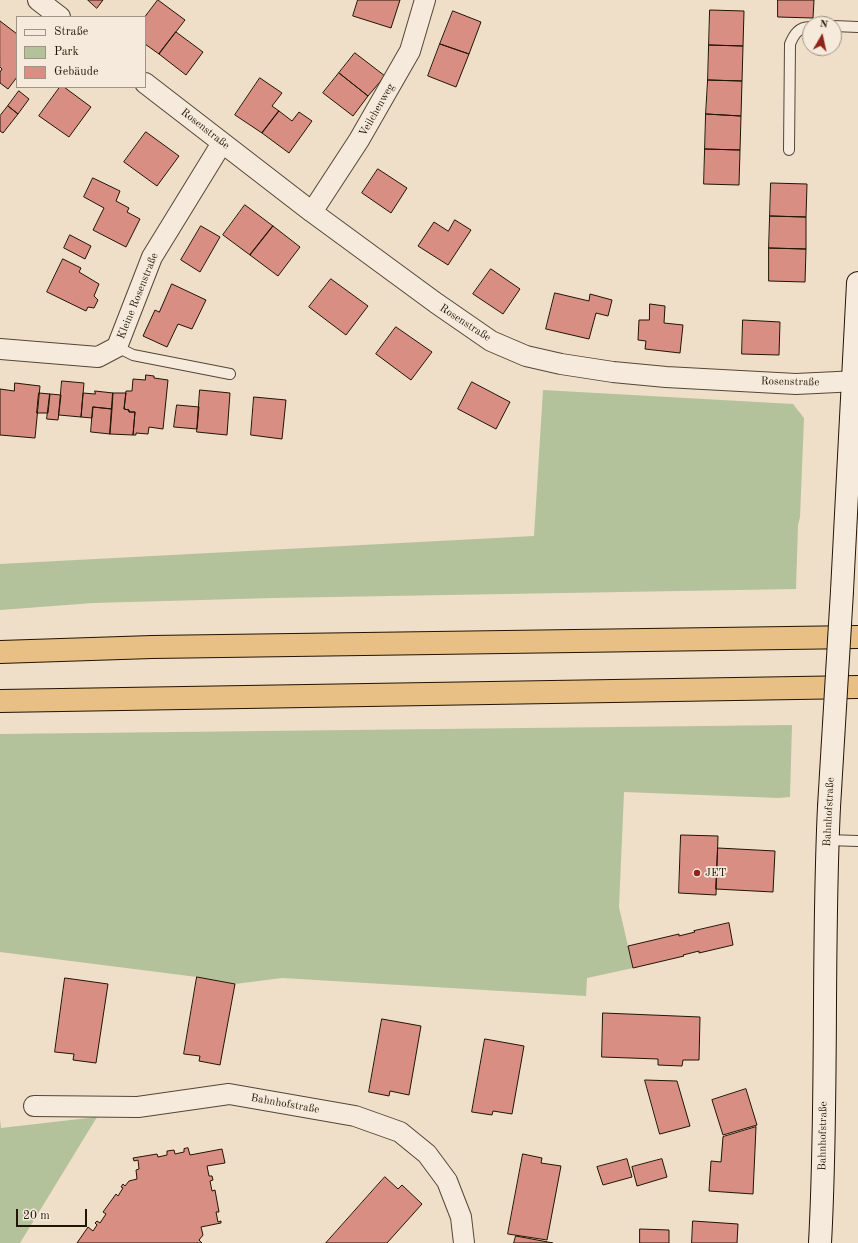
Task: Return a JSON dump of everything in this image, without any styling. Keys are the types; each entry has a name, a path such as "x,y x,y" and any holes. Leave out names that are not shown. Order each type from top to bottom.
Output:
{"highway":[{"path":"0,652 152,647 858,637"},
{"path":"0,701 858,687"}],"main road":[{"name":"Bahnhofstraße","path":"820,1243 824,1125 827,840 846,520 856,381 858,283"}],"street":[{"path":"38,0 59,16"},
{"name":"Veilchenweg","path":"312,212 360,140 410,51 425,0"},
{"name":"Rosenstraße","path":"146,83 312,212 436,304 491,340 526,356 561,364 613,372 666,377 796,384 856,381"},
{"name":"Kleine Rosenstraße","path":"0,349 98,357 117,348 152,256 222,143"},
{"name":"Bahnhofstraße","path":"34,1106 138,1107 229,1094 355,1116 400,1132 427,1154 447,1182 461,1217 464,1243"}],"lane":[{"path":"842,26 858,26"},
{"path":"789,150 790,44 794,35 802,29"},
{"path":"117,348 133,355 230,374"},
{"path":"827,840 858,841"}],"green space":[{"path":"543,390 793,404 804,418 796,589 273,598 93,603 0,610 0,564 534,536"},
{"path":"792,725 790,797 779,798 624,792 619,907 633,968 587,978 586,996 282,978 235,984 197,977 0,952 0,734"},
{"path":"97,1117 20,1243 0,1243 0,1119 1,1128"}],"building":[{"path":"88,0 103,0 97,8"},
{"path":"158,0 185,20 159,54 146,45 146,16"},
{"path":"358,0 400,0 391,28 353,16"},
{"path":"778,0 814,0 813,16 802,16 802,18 778,17"},
{"path":"710,10 744,11 743,46 709,45"},
{"path":"453,11 481,22 469,54 440,44"},
{"path":"0,21 16,33 16,78 8,89 0,83 0,72 2,69 0,67"},
{"path":"176,32 203,52 186,75 159,54"},
{"path":"440,44 469,54 456,87 428,76"},
{"path":"709,45 743,46 742,81 708,80"},
{"path":"355,53 385,76 368,96 339,73"},
{"path":"339,73 368,96 353,116 323,93"},
{"path":"260,78 282,93 272,106 279,111 262,133 235,115"},
{"path":"708,80 742,81 741,116 706,114"},
{"path":"59,88 65,88 91,107 69,137 39,116"},
{"path":"19,91 29,99 18,114 8,106"},
{"path":"8,106 18,114 3,133 0,131 0,116"},
{"path":"279,111 292,121 299,112 312,121 289,153 262,133"},
{"path":"706,114 741,116 740,150 705,149"},
{"path":"146,132 179,156 157,186 124,162"},
{"path":"705,149 740,150 739,185 704,184"},
{"path":"378,169 407,188 391,213 362,193"},
{"path":"93,178 120,191 116,201 129,208 127,212 140,219 126,247 93,230 104,208 84,197"},
{"path":"771,183 807,184 806,217 770,216"},
{"path":"245,205 273,226 250,255 223,235"},
{"path":"770,216 806,217 806,249 769,248"},
{"path":"455,220 471,230 448,265 418,246 434,222 448,231"},
{"path":"201,226 220,237 200,272 181,260"},
{"path":"273,226 300,247 278,276 250,255"},
{"path":"70,235 91,246 85,259 64,248"},
{"path":"769,248 806,249 805,282 769,281"},
{"path":"63,259 81,268 79,272 99,284 94,296 98,300 94,308 88,307 86,311 47,292"},
{"path":"491,269 520,289 503,314 473,294"},
{"path":"331,279 368,306 346,335 309,307"},
{"path":"172,284 206,300 192,329 178,324 167,347 143,336 155,310 159,312"},
{"path":"555,293 589,301 590,294 612,300 608,316 596,313 589,339 546,329"},
{"path":"650,304 665,306 664,323 683,325 680,353 645,349 646,341 638,340 639,320 649,320"},
{"path":"743,320 780,322 779,355 742,354"},
{"path":"396,327 432,352 411,380 376,354"},
{"path":"146,375 168,380 163,429 149,427 148,434 136,433 136,435 133,435 135,412 129,412 129,410 124,409 126,391 132,391 133,379 145,380"},
{"path":"62,381 84,383 81,417 59,415"},
{"path":"472,382 510,402 496,429 458,409"},
{"path":"15,383 40,386 35,438 0,435 0,389 14,391"},
{"path":"200,390 230,393 227,435 197,432"},
{"path":"95,391 113,393 112,409 93,407 92,418 81,417 83,393 95,394"},
{"path":"39,393 50,394 48,413 37,413"},
{"path":"113,393 126,393 124,409 129,410 129,412 135,412 133,435 110,434"},
{"path":"50,394 61,395 58,420 47,419"},
{"path":"254,397 286,400 282,439 251,435"},
{"path":"177,405 199,407 197,429 174,427"},
{"path":"93,407 112,409 110,434 91,432"},
{"path":"681,835 718,836 716,895 679,893"},
{"path":"718,848 775,851 773,892 716,889"},
{"path":"729,923 733,945 699,953 699,951 633,968 628,946 679,934 679,936"},
{"path":"197,977 235,984 220,1065 199,1061 200,1056 184,1054"},
{"path":"65,978 108,984 96,1063 73,1060 74,1054 55,1052"},
{"path":"603,1013 700,1017 699,1060 683,1060 682,1066 658,1065 658,1059 602,1057"},
{"path":"382,1019 421,1026 409,1095 390,1091 389,1096 369,1092"},
{"path":"485,1039 524,1046 512,1114 493,1111 492,1115 472,1112"},
{"path":"645,1080 677,1081 690,1126 660,1134"},
{"path":"746,1089 757,1125 723,1135 712,1100"},
{"path":"756,1127 753,1194 709,1191 711,1161 721,1162 723,1137"},
{"path":"188,1148 190,1155 222,1149 225,1163 207,1166 209,1176 212,1176 213,1180 210,1181 212,1191 215,1190 219,1212 216,1212 218,1222 221,1221 221,1223 201,1227 203,1235 199,1240 202,1243 77,1243 88,1227 93,1231 97,1225 95,1223 97,1221 100,1223 106,1214 103,1212 116,1194 118,1196 123,1188 121,1187 123,1184 125,1186 129,1181 137,1179 136,1170 139,1169 138,1160 134,1161 133,1158 157,1154 158,1157 167,1155 167,1151 174,1150 175,1154 184,1152 184,1149"},
{"path":"523,1154 542,1158 541,1163 561,1166 547,1240 508,1234"},
{"path":"627,1159 632,1177 603,1185 597,1167"},
{"path":"662,1159 667,1177 637,1186 632,1167"},
{"path":"385,1177 398,1189 402,1185 422,1204 387,1243 326,1243"},
{"path":"693,1221 738,1224 737,1243 692,1243"},
{"path":"640,1229 669,1230 669,1243 640,1243"},
{"path":"516,1236 553,1243 514,1243"}],"place":[{"name":"JET","path":"697,873"}]}
